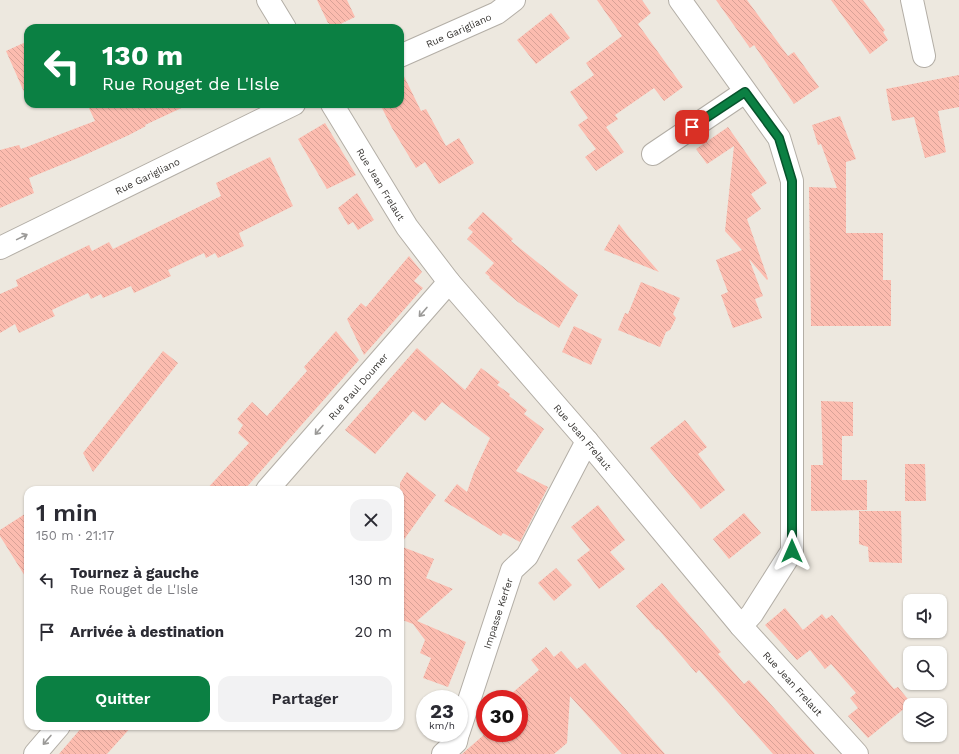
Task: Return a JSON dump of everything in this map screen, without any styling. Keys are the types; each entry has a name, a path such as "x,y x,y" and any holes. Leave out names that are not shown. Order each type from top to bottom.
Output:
{"street":[{"path":"268,0 283,24"},
{"name":"Rue Garigliano","path":"404,54 497,13 514,0"},
{"path":"680,0 779,138 792,181 792,551 752,614 741,626"},
{"path":"912,0 924,56"},
{"path":"653,154 745,92"},
{"name":"Rue Garigliano","path":"0,248 286,108"},
{"name":"Rue Jean Frelaut","path":"334,108 407,227 449,282 586,441 741,626 857,754"},
{"name":"Rue Paul Doumer","path":"270,486 449,282"},
{"name":"Impasse Kerfer","path":"468,704 512,570 527,556 586,441"},
{"path":"35,754 56,730"},
{"name":"Impasse Kerfer","path":"443,754 456,742"}],"building":[{"path":"317,0 347,0 355,17 340,24 328,23"},
{"path":"597,0 642,0 651,13 638,24 683,87 664,101 654,88 615,115 618,119 606,127 624,152 596,171 585,157 596,149 578,125 588,118 570,92 594,75 586,63 622,36"},
{"path":"716,0 747,0 788,56 794,52 819,87 794,104 754,45 750,48"},
{"path":"831,0 863,0 885,30 883,32 888,40 870,54"},
{"path":"551,13 570,38 536,64 517,40"},
{"path":"24,43 24,92 6,51"},
{"path":"959,75 959,107 938,111 946,152 925,158 914,117 892,121 886,89"},
{"path":"404,76 421,111 426,109 446,146 459,138 474,163 439,184 425,162 416,168 382,108 404,108"},
{"path":"89,108 181,108 145,125 146,126 129,135 29,178 34,193 0,208 0,150 19,145 21,149 95,121"},
{"path":"840,116 856,159 846,162 846,233 883,233 883,280 891,280 891,326 811,326 809,187 837,188 821,144 818,145 812,125"},
{"path":"325,123 356,175 327,189 298,139"},
{"path":"728,127 767,183 751,194 761,209 747,219 768,279 767,280 749,259 763,296 755,299 762,318 733,328 721,295 728,292 716,260 742,250 725,231 734,146 707,164 696,149"},
{"path":"270,157 293,206 239,233 244,246 218,258 215,253 206,258 204,253 168,270 171,276 134,293 131,286 103,298 101,294 91,299 88,293 52,310 55,316 19,333 15,324 0,333 0,294 18,286 16,280 89,245 92,251 109,242 113,249 221,196 216,183"},
{"path":"357,193 374,220 358,230 353,222 348,225 338,208"},
{"path":"483,212 513,239 511,241 578,295 559,328 518,302 485,273 494,263 467,239 473,232 468,228"},
{"path":"619,224 628,236 659,272 604,250"},
{"path":"409,256 422,272 414,281 423,288 364,355 347,319 361,303 366,307"},
{"path":"641,282 680,298 673,314 676,318 670,330 666,332 660,347 618,330 625,313 628,314"},
{"path":"574,326 602,339 591,365 562,352"},
{"path":"336,331 359,360 248,486 210,486 249,443 238,433 243,425 237,419 252,402 267,416 307,371 304,367"},
{"path":"417,348 465,390 481,368 500,382 497,385 510,394 509,396 527,410 524,414 544,429 516,471 548,487 520,542 503,533 501,536 444,501 457,484 467,492 474,472 490,438 442,402 425,421 413,411 375,454 345,430"},
{"path":"163,351 178,363 93,472 83,453"},
{"path":"821,401 853,402 853,436 842,436 842,480 867,480 867,510 811,511 811,465 823,465"},
{"path":"685,420 707,447 698,454 725,490 701,509 650,448"},
{"path":"905,464 925,464 926,501 905,501"},
{"path":"407,472 436,495 404,539 404,486 400,486 400,483"},
{"path":"598,505 625,540 610,552 625,569 599,589 577,560 590,550 571,527"},
{"path":"859,511 901,511 902,563 869,562 868,547 859,544"},
{"path":"744,513 761,533 729,559 713,539"},
{"path":"24,515 24,575 0,536 0,530"},
{"path":"404,548 434,559 426,578 453,589 417,621 466,642 448,687 423,678 431,658 420,653 425,640 413,624 404,621"},
{"path":"556,568 572,585 554,601 538,583"},
{"path":"662,583 721,652 718,654 744,684 749,680 815,754 773,754 699,670 696,673 658,629 657,630 636,606"},
{"path":"785,608 803,630 822,614 826,619 832,615 894,689 898,687 907,698 903,698 903,710 868,738 848,716 858,708 850,698 856,693 831,664 825,669 810,650 797,660 765,625"},
{"path":"546,647 554,657 561,651 577,669 585,663 665,754 622,754 570,696 567,743 554,754 462,754 476,742 528,742 528,690 516,690 539,670 531,660"},
{"path":"80,730 128,730 107,754 59,754"}],"route":[{"path":"692,127 745,92 779,138 792,181 792,551"}]}
